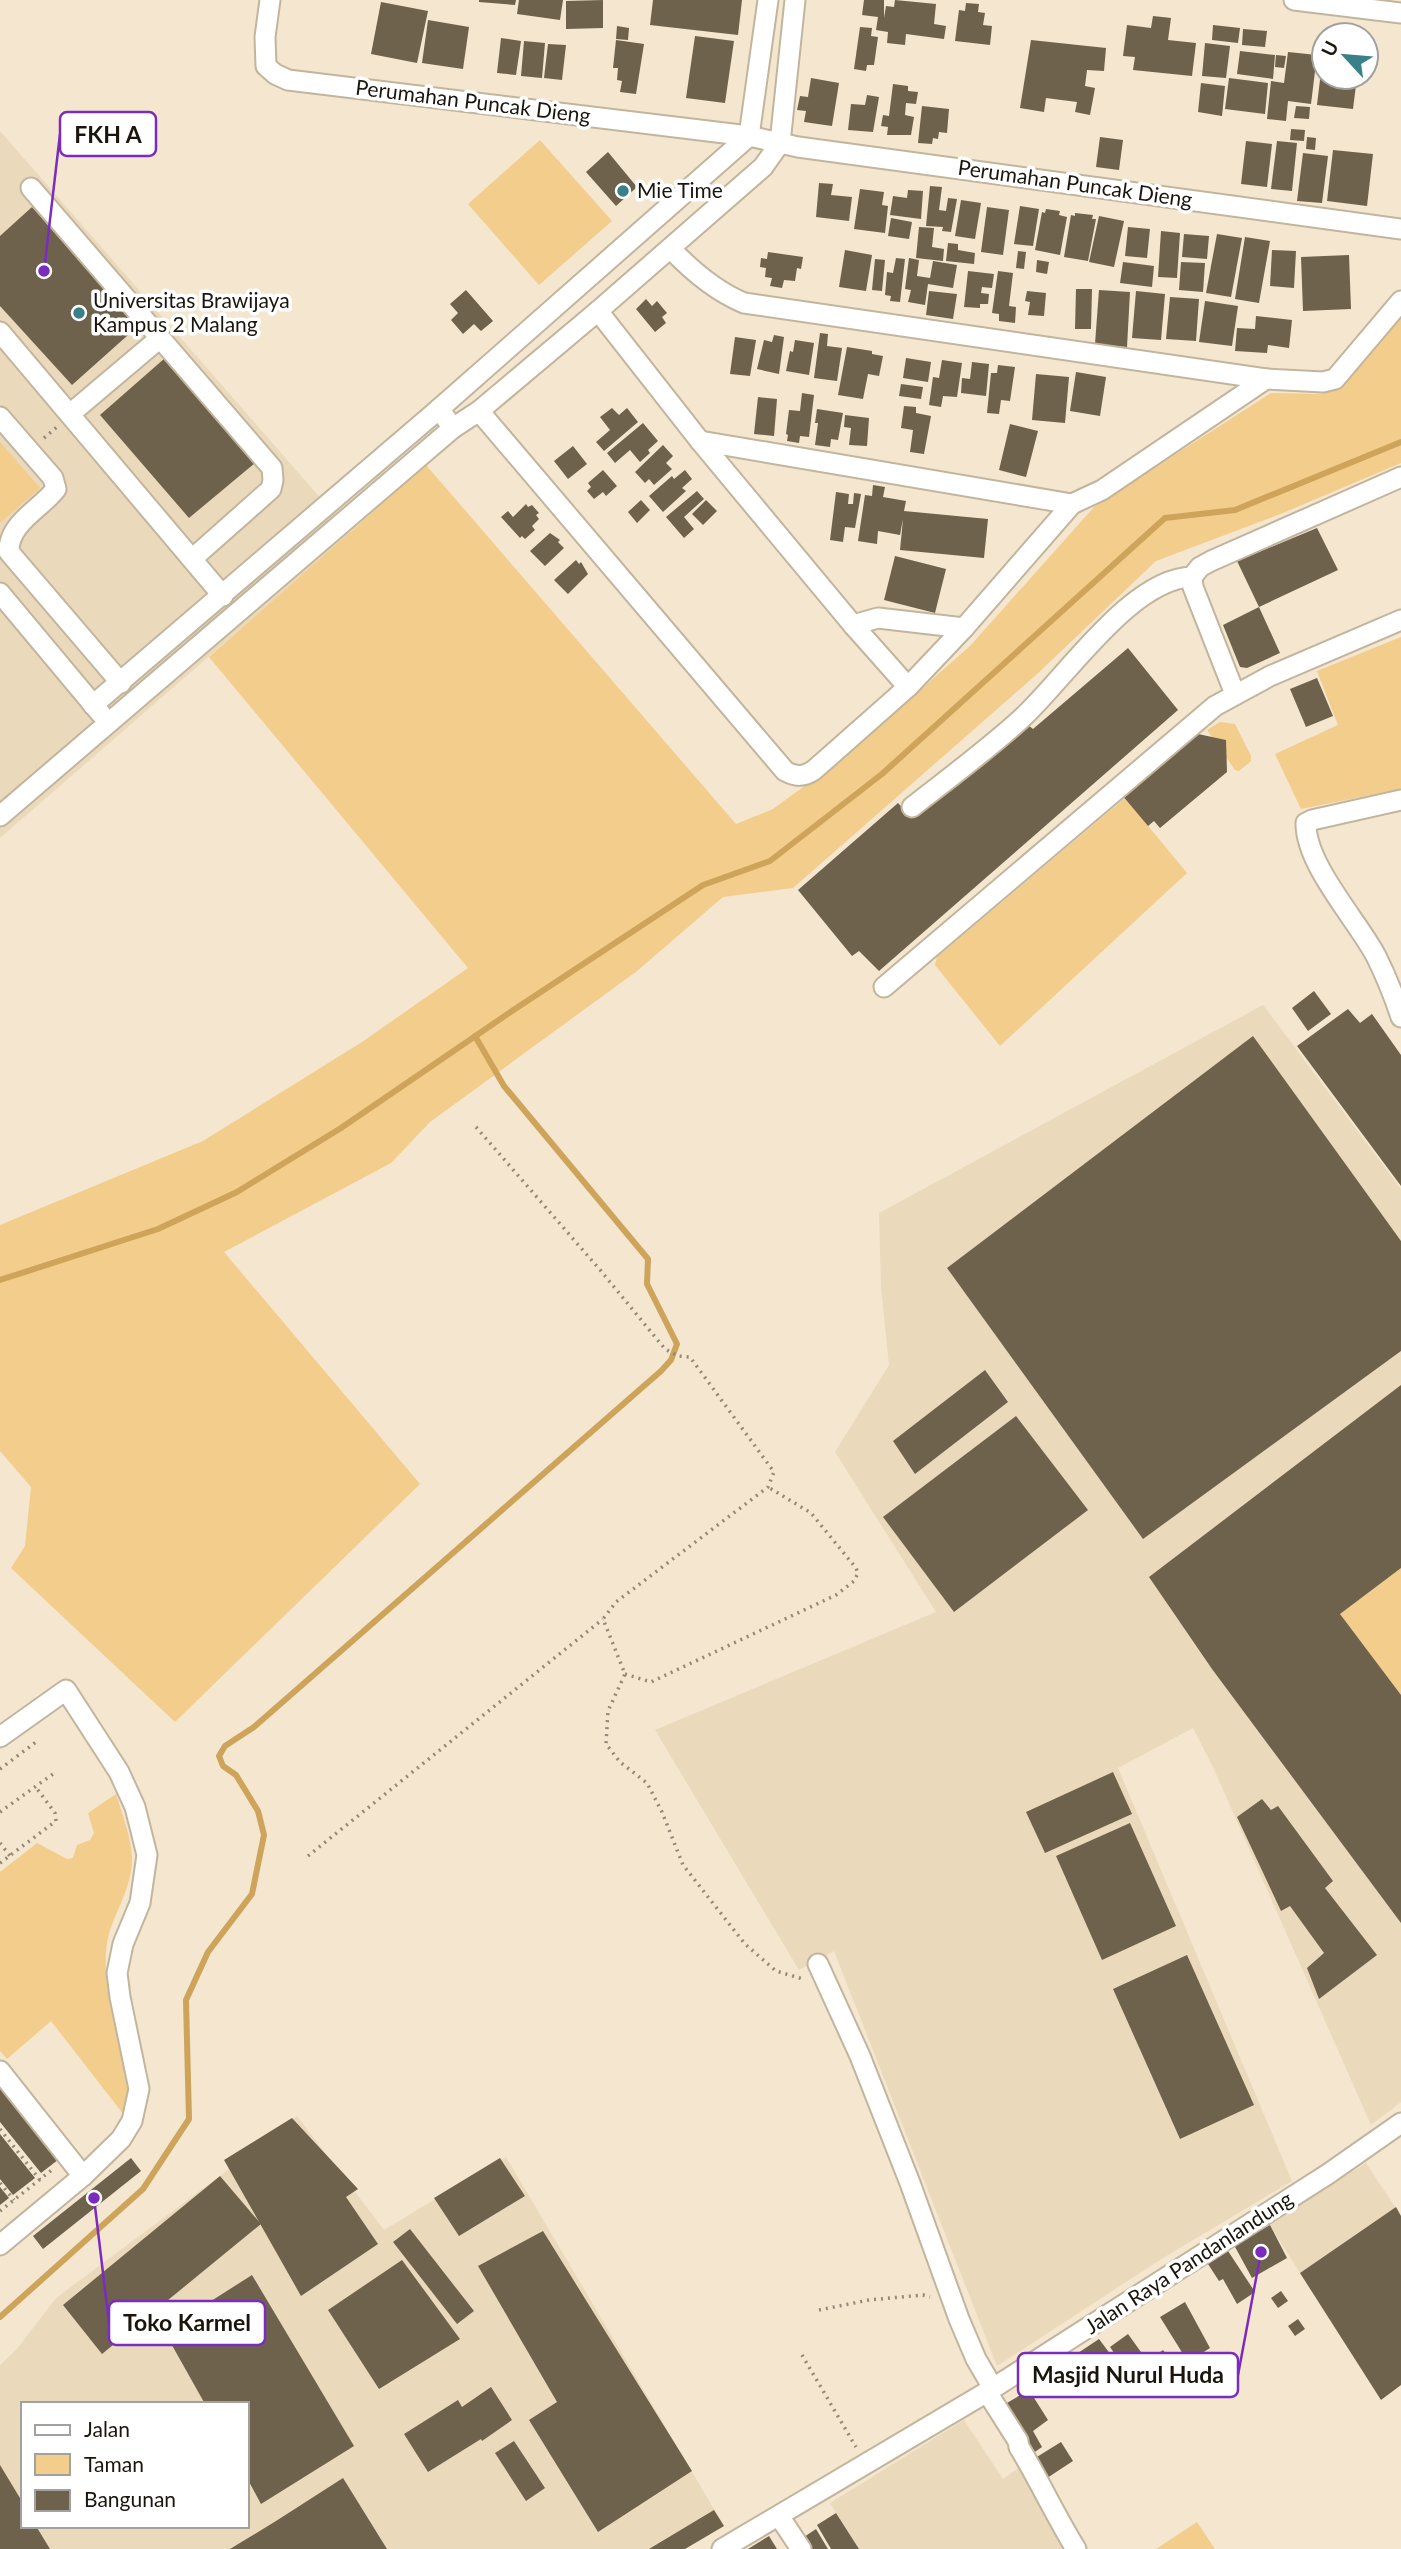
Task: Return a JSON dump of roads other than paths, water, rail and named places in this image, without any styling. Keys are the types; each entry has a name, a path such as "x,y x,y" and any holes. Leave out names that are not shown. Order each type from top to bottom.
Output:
{"street":[{"name":"Perumahan Puncak Dieng","path":"270,0 265,37 266,66 288,80 749,136 780,143 1401,229"},
{"path":"93,705 439,409 749,136 768,0"},
{"path":"0,816 453,428 479,411 598,311 763,167 780,143 796,0"},
{"path":"1294,0 1401,13"},
{"path":"31,188 272,468 271,489 192,559"},
{"path":"671,248 705,281 726,296 744,303 1266,379 1323,382 1335,379 1401,301"},
{"path":"598,311 700,441 908,687"},
{"path":"0,332 223,596"},
{"path":"70,414 160,338"},
{"path":"479,411 785,771 796,776 808,774 908,687 964,628 1072,504 1102,489 1266,379"},
{"path":"439,409 453,428"},
{"path":"0,417 53,478 56,489 17,527 9,542 9,552 121,683"},
{"path":"700,441 1072,504"},
{"path":"1235,694 1193,587 1192,577 1200,567 1211,561 1401,477"},
{"path":"912,807 1024,716 1129,606 1153,588 1172,579 1192,577"},
{"path":"0,593 108,723"},
{"path":"853,625 878,618 964,628"},
{"path":"884,987 1215,706 1270,676 1401,620"},
{"path":"1401,800 1312,820 1306,823 1306,833 1325,877 1376,955 1401,1017"},
{"path":"0,1737 66,1690 119,1772 135,1807 147,1855 140,1903 123,1944 117,1973 139,2089 132,2121 121,2139 83,2176 0,2245"},
{"path":"820,1970 860,2056 959,2319 990,2390 1042,2485 1045,2497 1076,2549"},
{"path":"0,2071 83,2176"},
{"name":"Jalan Raya Pandanlandung","path":"722,2549 990,2390 1316,2181 1401,2123"},
{"path":"779,2516 801,2549"}],"waterway":[{"path":"0,1280 158,1229 237,1192 341,1128 703,885 770,861 882,774 1165,518 1235,510 1401,442"},
{"path":"0,2317 143,2189 189,2119 186,2000 208,1952 252,1894 264,1835 258,1811 236,1775 223,1766 219,1756 225,1746 254,1727 661,1371 671,1360 677,1344 647,1284 648,1259 504,1086 475,1036"}],"place":[{"name":"Mie Time","path":"623,191"},
{"name":"FKH A","path":"44,271"},
{"name":"Universitas Brawijaya Kampus 2 Malang","path":"79,313"},
{"name":"Toko Karmel","path":"94,2198"},
{"name":"Masjid Nurul Huda","path":"1261,2252"}]}
